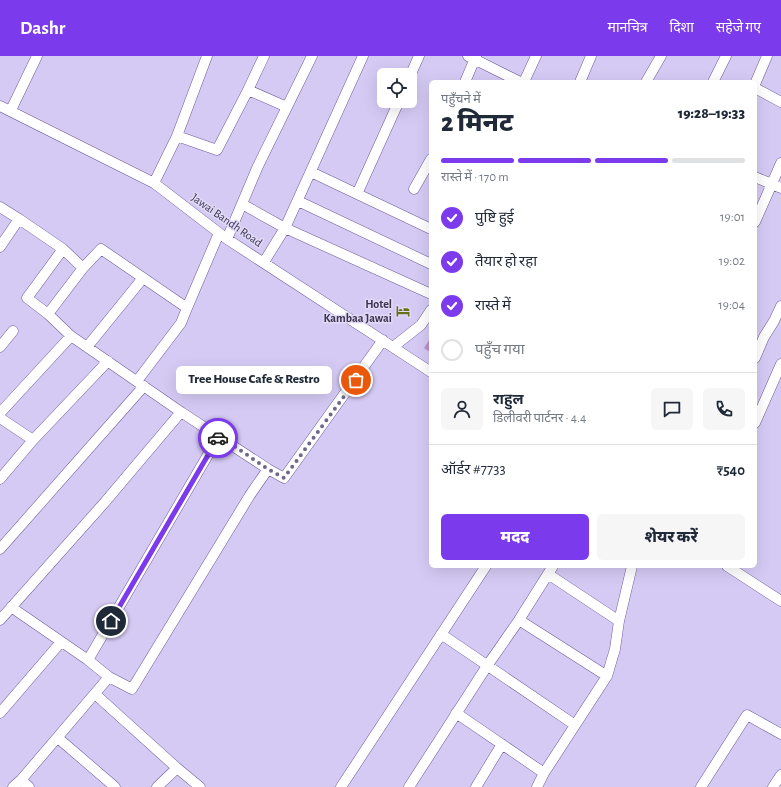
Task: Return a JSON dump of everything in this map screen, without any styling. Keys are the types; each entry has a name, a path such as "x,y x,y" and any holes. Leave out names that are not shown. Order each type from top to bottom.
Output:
{"street":[{"path":"11,110 37,56"},
{"path":"154,184 177,136 207,56"},
{"path":"177,136 217,150 264,56"},
{"path":"0,549 140,384 181,323 223,236 242,204 258,166 312,56"},
{"path":"264,262 285,228 298,201 363,56"},
{"path":"414,68 419,56"},
{"path":"525,80 536,56"},
{"path":"581,80 591,56"},
{"path":"647,80 661,56"},
{"path":"714,80 726,56"},
{"path":"757,80 767,56"},
{"path":"466,80 473,57 516,80"},
{"path":"757,89 781,102"},
{"path":"248,90 287,107"},
{"name":"Jawai Bandh Road","path":"0,106 11,110 154,184 223,236 429,371"},
{"path":"357,194 396,108"},
{"path":"414,189 429,163"},
{"path":"757,219 776,186 781,163"},
{"path":"311,172 429,228"},
{"path":"757,178 776,186"},
{"path":"298,201 429,263"},
{"path":"242,204 285,228 429,293"},
{"path":"0,208 19,219 63,250 83,268"},
{"path":"0,247 19,219"},
{"path":"48,314 83,268 101,248 187,308"},
{"path":"63,250 27,298 48,314 71,336 181,412 284,478 383,340"},
{"path":"87,347 144,278"},
{"path":"757,347 759,336 778,323 781,306"},
{"path":"393,347 421,325 429,313"},
{"path":"0,347 13,331"},
{"path":"0,413 71,336"},
{"path":"0,479 33,440 108,361"},
{"path":"757,418 781,364"},
{"path":"0,620 106,502 181,412"},
{"path":"0,418 33,440"},
{"path":"88,660 219,436"},
{"path":"11,607 88,660 109,677 132,689 250,495 268,469"},
{"path":"341,787 485,568"},
{"path":"537,787 544,773 607,676 615,649 628,568"},
{"path":"730,568 781,601"},
{"path":"409,787 456,713 519,620 550,570 619,621"},
{"path":"519,620 607,676"},
{"path":"441,634 575,725"},
{"path":"0,713 61,642"},
{"path":"13,787 58,738 109,677"},
{"path":"95,694 176,768 200,787"},
{"path":"456,713 544,773"},
{"path":"701,787 747,716 781,734"},
{"path":"58,738 114,787"},
{"path":"476,787 502,744"},
{"path":"157,787 176,768"},
{"path":"773,787 781,776"},
{"path":"21,780 29,787"}],"building":[{"path":"429,340 429,352 424,348"}],"way so far":[{"path":"218,438 219,436 284,478 356,380"}],"place":[{"name":"Hotel Kambaa Jawai","path":"403,311"},
{"name":"Tree House Cafe & Restro","path":"356,380"}],"route":[{"path":"111,621 218,438"}]}
